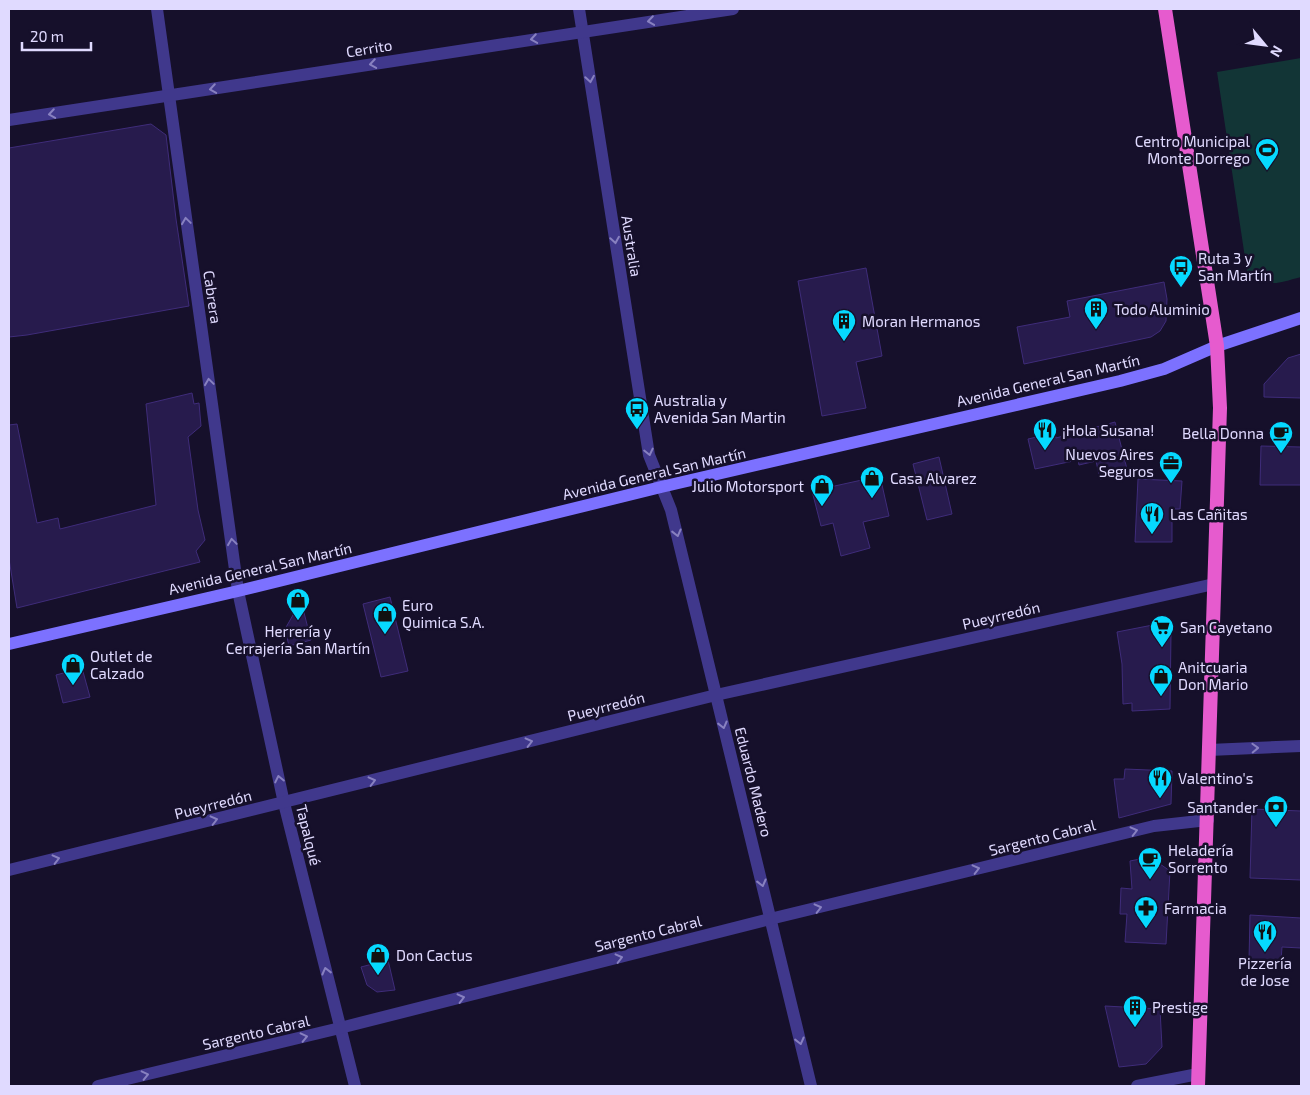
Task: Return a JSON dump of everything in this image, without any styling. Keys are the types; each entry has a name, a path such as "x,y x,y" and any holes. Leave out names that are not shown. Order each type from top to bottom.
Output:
{"highway":[{"path":"1165,9 1217,346 1220,408 1198,1080"}],"main road":[{"name":"Avenida General San Martín","path":"9,644 238,591 661,487 1120,382 1164,369 1217,346 1301,318"}],"street":[{"name":"Cabrera","path":"157,9 238,591"},
{"name":"Australia","path":"579,9 648,455 661,487"},
{"name":"Cerrito","path":"9,120 733,9"},
{"name":"Eduardo Madero","path":"661,487 671,510 811,1086"},
{"name":"Pueyrredón","path":"9,870 716,695 1214,584"},
{"name":"Tapalqué","path":"238,591 284,803 355,1086"},
{"path":"1209,750 1301,746"},
{"name":"Sargento Cabral","path":"98,1086 340,1028 770,919 1154,826 1208,820"},
{"path":"1137,1086 1198,1080"}],"green space":[{"name":"Centro Municipal Monte Dorrego","path":"1301,58 1301,277 1273,283 1262,280 1247,271 1217,72"}],"building":[{"path":"151,124 166,135 189,306 9,337 9,148"},
{"name":"Moran Hermanos","path":"866,268 882,356 856,362 866,408 822,416 798,281"},
{"path":"1164,282 1167,299 1166,321 1160,331 1151,337 1024,364 1017,327 1070,317 1067,301"},
{"path":"1301,354 1301,398 1264,397 1264,384 1288,358"},
{"path":"192,393 194,404 199,403 201,426 188,437 198,510 205,540 196,551 200,562 17,608 9,559 9,425 17,424 37,523 58,518 60,529 156,505 146,404"},
{"path":"1115,422 1128,473 1100,479 1096,461 1079,465 1078,460 1035,469 1028,439 1055,433 1056,438"},
{"path":"1261,446 1301,447 1301,485 1260,485"},
{"path":"939,457 952,514 927,520 913,464"},
{"path":"880,476 889,516 863,522 870,548 841,556 833,523 821,526 812,491"},
{"path":"1138,479 1182,481 1180,509 1172,509 1172,542 1135,542"},
{"name":"Euro Quimica S.A.","path":"390,597 408,671 381,677 363,604"},
{"name":"Herrería y Cerrajería San Martín","path":"301,601 311,640 289,646 285,629"},
{"path":"1163,623 1171,632 1170,709 1132,711 1132,703 1123,704 1122,664 1117,632"},
{"name":"Outlet de Calzado","path":"82,668 90,697 63,703 56,675"},
{"path":"1125,769 1172,771 1171,804 1119,818 1114,779 1124,779"},
{"path":"1252,809 1301,811 1301,880 1250,878"},
{"path":"1150,857 1170,871 1166,944 1125,942 1127,914 1120,914 1121,888 1132,889 1130,861"},
{"path":"1250,915 1301,918 1301,948 1282,947 1281,961 1249,960"},
{"name":"Don Cactus","path":"388,960 395,990 377,992 367,985 361,967"},
{"name":"Prestige","path":"1105,1006 1160,1009 1162,1047 1146,1064 1119,1067"}],"place":[{"name":"Centro Municipal Monte Dorrego","path":"1267,171"},
{"name":"Ruta 3 y San Martín","path":"1181,288"},
{"name":"Todo Aluminio","path":"1096,330"},
{"name":"Moran Hermanos","path":"844,342"},
{"name":"Australia y Avenida San Martin","path":"637,430"},
{"name":"¡Hola Susana!","path":"1045,451"},
{"name":"Bella Donna","path":"1281,454"},
{"name":"Nuevos Aires Seguros","path":"1171,484"},
{"name":"Casa Alvarez","path":"872,499"},
{"name":"Julio Motorsport","path":"822,507"},
{"name":"Las Cañitas","path":"1152,535"},
{"name":"Herrería y Cerrajería San Martín","path":"298,621"},
{"name":"Euro Quimica S.A.","path":"385,635"},
{"name":"San Cayetano","path":"1162,648"},
{"name":"Outlet de Calzado","path":"73,686"},
{"name":"Anitcuaria Don Mario","path":"1161,697"},
{"name":"Valentino's","path":"1160,799"},
{"name":"Santander","path":"1276,828"},
{"name":"Heladería Sorrento","path":"1150,880"},
{"name":"Farmacia","path":"1146,929"},
{"name":"Pizzería de Jose","path":"1265,953"},
{"name":"Don Cactus","path":"378,976"},
{"name":"Prestige","path":"1135,1028"}]}
